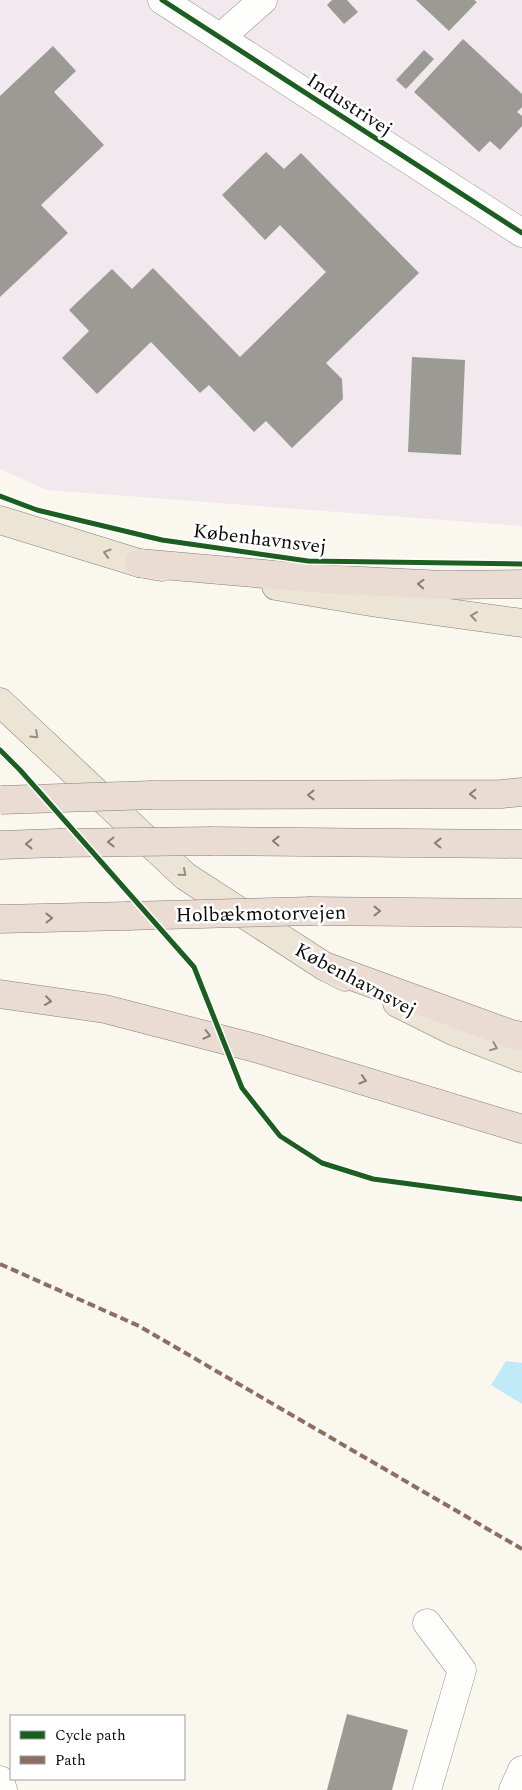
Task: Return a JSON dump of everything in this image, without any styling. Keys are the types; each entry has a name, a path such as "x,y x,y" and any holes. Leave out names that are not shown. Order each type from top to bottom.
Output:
{"highway":[{"path":"139,563 321,580 444,585 522,584"},
{"path":"0,800 152,795 501,794 522,792"},
{"path":"0,844 212,841 522,844"},
{"name":"Holbækmotorvejen","path":"0,919 311,911 522,912"},
{"path":"324,966 511,1034 522,1036"},
{"path":"0,994 105,1009 255,1048 522,1129"}],"main road":[{"name":"Københavnsvej","path":"0,520 139,563 376,603 522,623"},
{"name":"Københavnsvej","path":"0,702 185,876 324,966 453,1031 522,1058"}],"street":[{"name":"Industrivej","path":"162,0 522,233"},
{"path":"221,37 263,0"},
{"path":"427,1623 462,1670 427,1790"},
{"path":"513,1790 522,1770"},
{"path":"0,1780 3,1790"}],"shaded area":[{"path":"0,0 522,0 522,526 47,490 0,469"}],"water":[{"path":"506,1361 522,1363 522,1404 491,1385"}],"building":[{"path":"332,0 347,0 358,12 344,24 327,5"},
{"path":"416,0 474,0 477,2 449,31"},
{"path":"463,39 522,94 522,107 517,112 522,116 522,126 500,150 490,141 479,152 414,92"},
{"path":"53,46 76,71 54,92 104,145 41,205 68,233 0,297 0,96"},
{"path":"424,50 434,59 406,89 396,80"},
{"path":"266,152 284,169 301,153 419,273 326,363 342,379 343,399 292,448 266,421 254,432 209,385 200,393 151,342 97,394 62,358 89,331 69,310 112,269 132,289 153,268 240,357 326,272 280,225 265,240 222,195"},
{"path":"412,357 465,360 461,455 408,452"},
{"path":"347,1714 408,1730 392,1790 327,1790"}],"marked path":[{"path":"0,1264 139,1326 522,1549"}],"cycle path":[{"path":"162,0 522,233"},
{"path":"0,496 37,510 162,540 308,561 522,564"},
{"path":"0,750 20,770 194,967 242,1088 280,1136 322,1163 373,1179 522,1199"}]}
